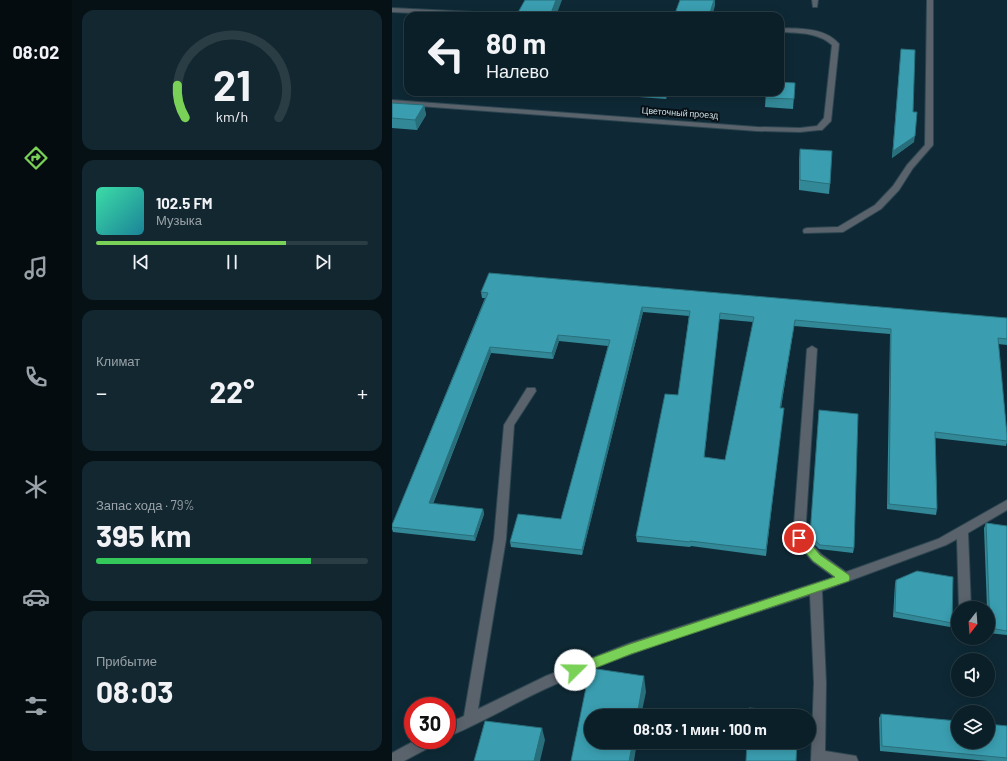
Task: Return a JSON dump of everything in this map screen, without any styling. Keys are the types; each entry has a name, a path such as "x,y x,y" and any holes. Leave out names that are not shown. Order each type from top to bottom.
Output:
{"street":[{"path":"807,231 840,230 878,207 896,188 910,167 929,145 930,0"},
{"path":"392,10 433,12"},
{"name":"Цветочный проезд","path":"392,102 757,129 800,130 819,128 828,119 836,44 830,38 820,33 784,30"},
{"path":"812,349 799,538 817,558 845,578"},
{"path":"470,719 500,539 509,425 531,391"},
{"path":"456,726 551,680 588,665 845,578 942,542 1007,505"},
{"path":"962,530 965,601"},
{"path":"816,588 820,683 818,759 852,761"},
{"path":"392,760 412,749"}],"building":[{"path":"525,0 556,0 552,12 518,12"},
{"path":"680,0 714,0 710,12 676,12"},
{"path":"901,49 915,50 913,112 917,112 915,136 893,151"},
{"path":"784,82 795,83 794,99 766,98 766,96 784,96"},
{"path":"392,103 424,105 415,120 392,118"},
{"path":"800,149 832,151 830,184 800,180"},
{"path":"489,273 1007,318 1007,339 998,338 1007,441 935,432 937,509 889,504 891,329 795,320 780,408 784,408 766,550 636,536 665,394 678,395 690,311 642,307 582,550 510,542 518,514 561,519 610,340 558,335 552,353 490,347 429,503 483,509 474,536 392,527 488,293 481,292","holes":["720,313 754,317 725,460 704,457"]},
{"path":"819,410 858,414 854,548 820,545 810,535"},
{"path":"986,523 1007,526 1007,631 995,629 995,601 989,601"},
{"path":"917,571 953,577 951,623 895,612 896,580"},
{"path":"590,668 644,676 638,709 584,709 584,749 632,749 629,761 571,761"},
{"path":"881,714 951,720 951,749 995,749 995,725 1007,726 1007,758 882,746"},
{"path":"485,721 542,728 534,761 474,761"},
{"path":"747,749 797,749 796,761 746,761"}],"route":[{"path":"575,670 630,649 845,578 817,558 799,538"}]}
